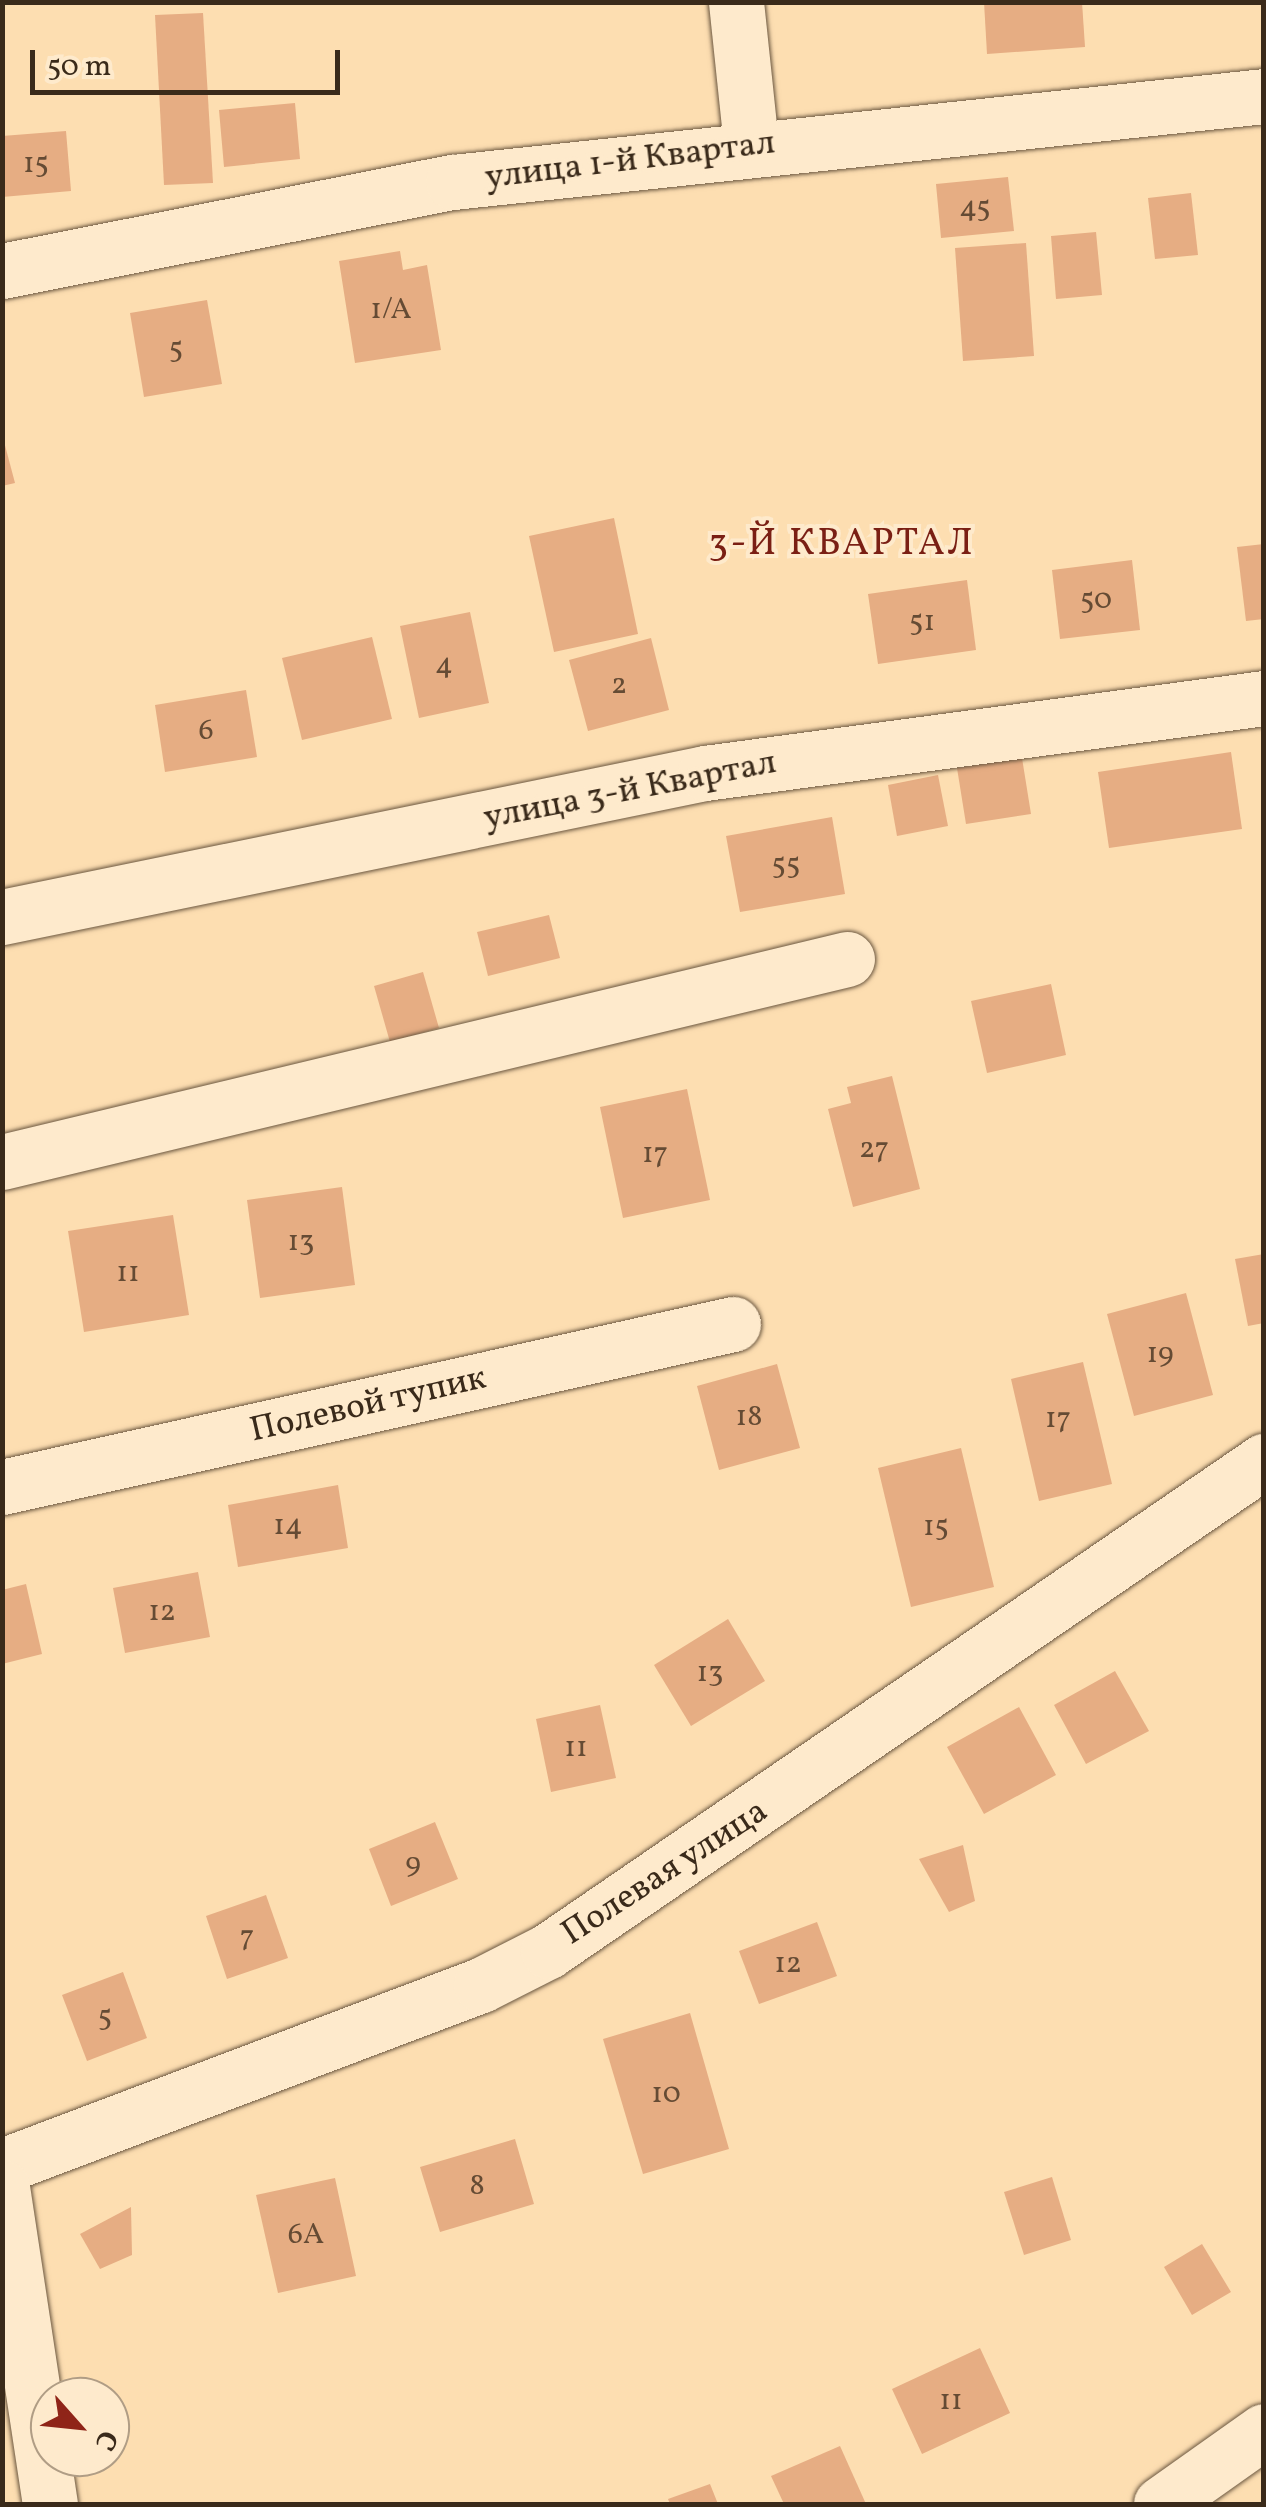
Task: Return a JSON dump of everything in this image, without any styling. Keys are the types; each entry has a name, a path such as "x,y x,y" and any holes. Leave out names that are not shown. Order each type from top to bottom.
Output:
{"street":[{"path":"736,2 751,145"},
{"name":"улица 1-й Квартал","path":"2,271 453,182 751,145 1264,96"},
{"name":"улица 3-й Квартал","path":"2,917 705,773 1264,698"},
{"path":"2,1162 847,960"},
{"name":"Полевой тупик","path":"2,1487 733,1324"},
{"name":"Полевая улица","path":"2,2166 481,1985 548,1951 1264,1461"},
{"path":"2,2188 50,2504"},
{"path":"1161,2504 1264,2430"}],"building":[{"path":"984,2 1082,2 1085,47 987,54"},
{"path":"203,13 213,183 164,185 155,15"},
{"path":"295,103 300,159 224,167 219,110"},
{"path":"66,131 71,191 2,197 2,136"},
{"path":"1008,177 1014,231 941,238 936,184"},
{"path":"1191,193 1198,255 1155,259 1148,198"},
{"path":"1096,232 1102,295 1056,299 1051,236"},
{"path":"1026,243 1034,356 963,361 955,248"},
{"path":"400,251 403,270 427,265 441,350 355,363 339,261"},
{"path":"207,300 222,384 144,397 130,313"},
{"path":"2,434 15,483 2,486"},
{"path":"614,518 638,634 554,652 529,536"},
{"path":"1264,544 1264,619 1246,621 1237,547"},
{"path":"1132,560 1140,630 1060,639 1052,570"},
{"path":"967,580 976,650 878,664 868,594"},
{"path":"470,612 489,703 419,718 400,626"},
{"path":"372,637 392,719 302,740 282,658"},
{"path":"651,638 669,710 588,731 569,660"},
{"path":"246,690 257,757 165,772 155,705"},
{"path":"1231,752 1242,829 1109,848 1098,772"},
{"path":"1022,758 1031,814 966,824 957,768"},
{"path":"938,775 948,826 897,836 888,785"},
{"path":"832,817 845,894 740,912 726,836"},
{"path":"549,915 560,958 488,976 477,932"},
{"path":"423,972 439,1028 390,1042 374,986"},
{"path":"1051,984 1066,1055 987,1073 971,1001"},
{"path":"892,1076 920,1189 853,1207 828,1109 851,1103 847,1087"},
{"path":"687,1089 710,1200 623,1218 600,1107"},
{"path":"342,1187 355,1285 260,1298 247,1200"},
{"path":"173,1215 189,1315 84,1332 68,1231"},
{"path":"1264,1254 1264,1323 1248,1326 1235,1259"},
{"path":"1186,1293 1213,1395 1134,1416 1107,1314"},
{"path":"1083,1362 1112,1484 1039,1501 1011,1379"},
{"path":"777,1364 800,1448 719,1470 697,1386"},
{"path":"961,1448 994,1587 911,1607 878,1468"},
{"path":"338,1485 348,1548 238,1567 228,1505"},
{"path":"198,1572 210,1637 125,1653 113,1588"},
{"path":"26,1584 42,1654 2,1664 2,1590"},
{"path":"728,1619 765,1681 691,1726 654,1665"},
{"path":"1115,1671 1149,1731 1086,1764 1054,1705"},
{"path":"600,1705 616,1778 551,1792 536,1719"},
{"path":"1019,1707 1056,1775 984,1814 947,1747"},
{"path":"435,1822 458,1879 391,1906 369,1849"},
{"path":"963,1845 975,1901 949,1912 919,1859"},
{"path":"266,1895 288,1958 227,1979 206,1916"},
{"path":"817,1922 837,1976 759,2004 739,1951"},
{"path":"123,1972 147,2038 87,2061 62,1995"},
{"path":"690,2013 729,2149 643,2174 603,2039"},
{"path":"515,2139 534,2204 440,2232 420,2167"},
{"path":"1052,2177 1071,2240 1024,2255 1004,2192"},
{"path":"335,2178 356,2276 278,2293 256,2195"},
{"path":"131,2207 132,2255 100,2269 80,2234"},
{"path":"1202,2244 1231,2292 1192,2315 1164,2267"},
{"path":"980,2348 1010,2413 922,2454 892,2389"},
{"path":"840,2446 866,2504 784,2504 771,2476"},
{"path":"710,2484 718,2504 670,2504 668,2499"}],"district":[{"name":"3-Й КВАРТАЛ","path":"842,545"}]}
